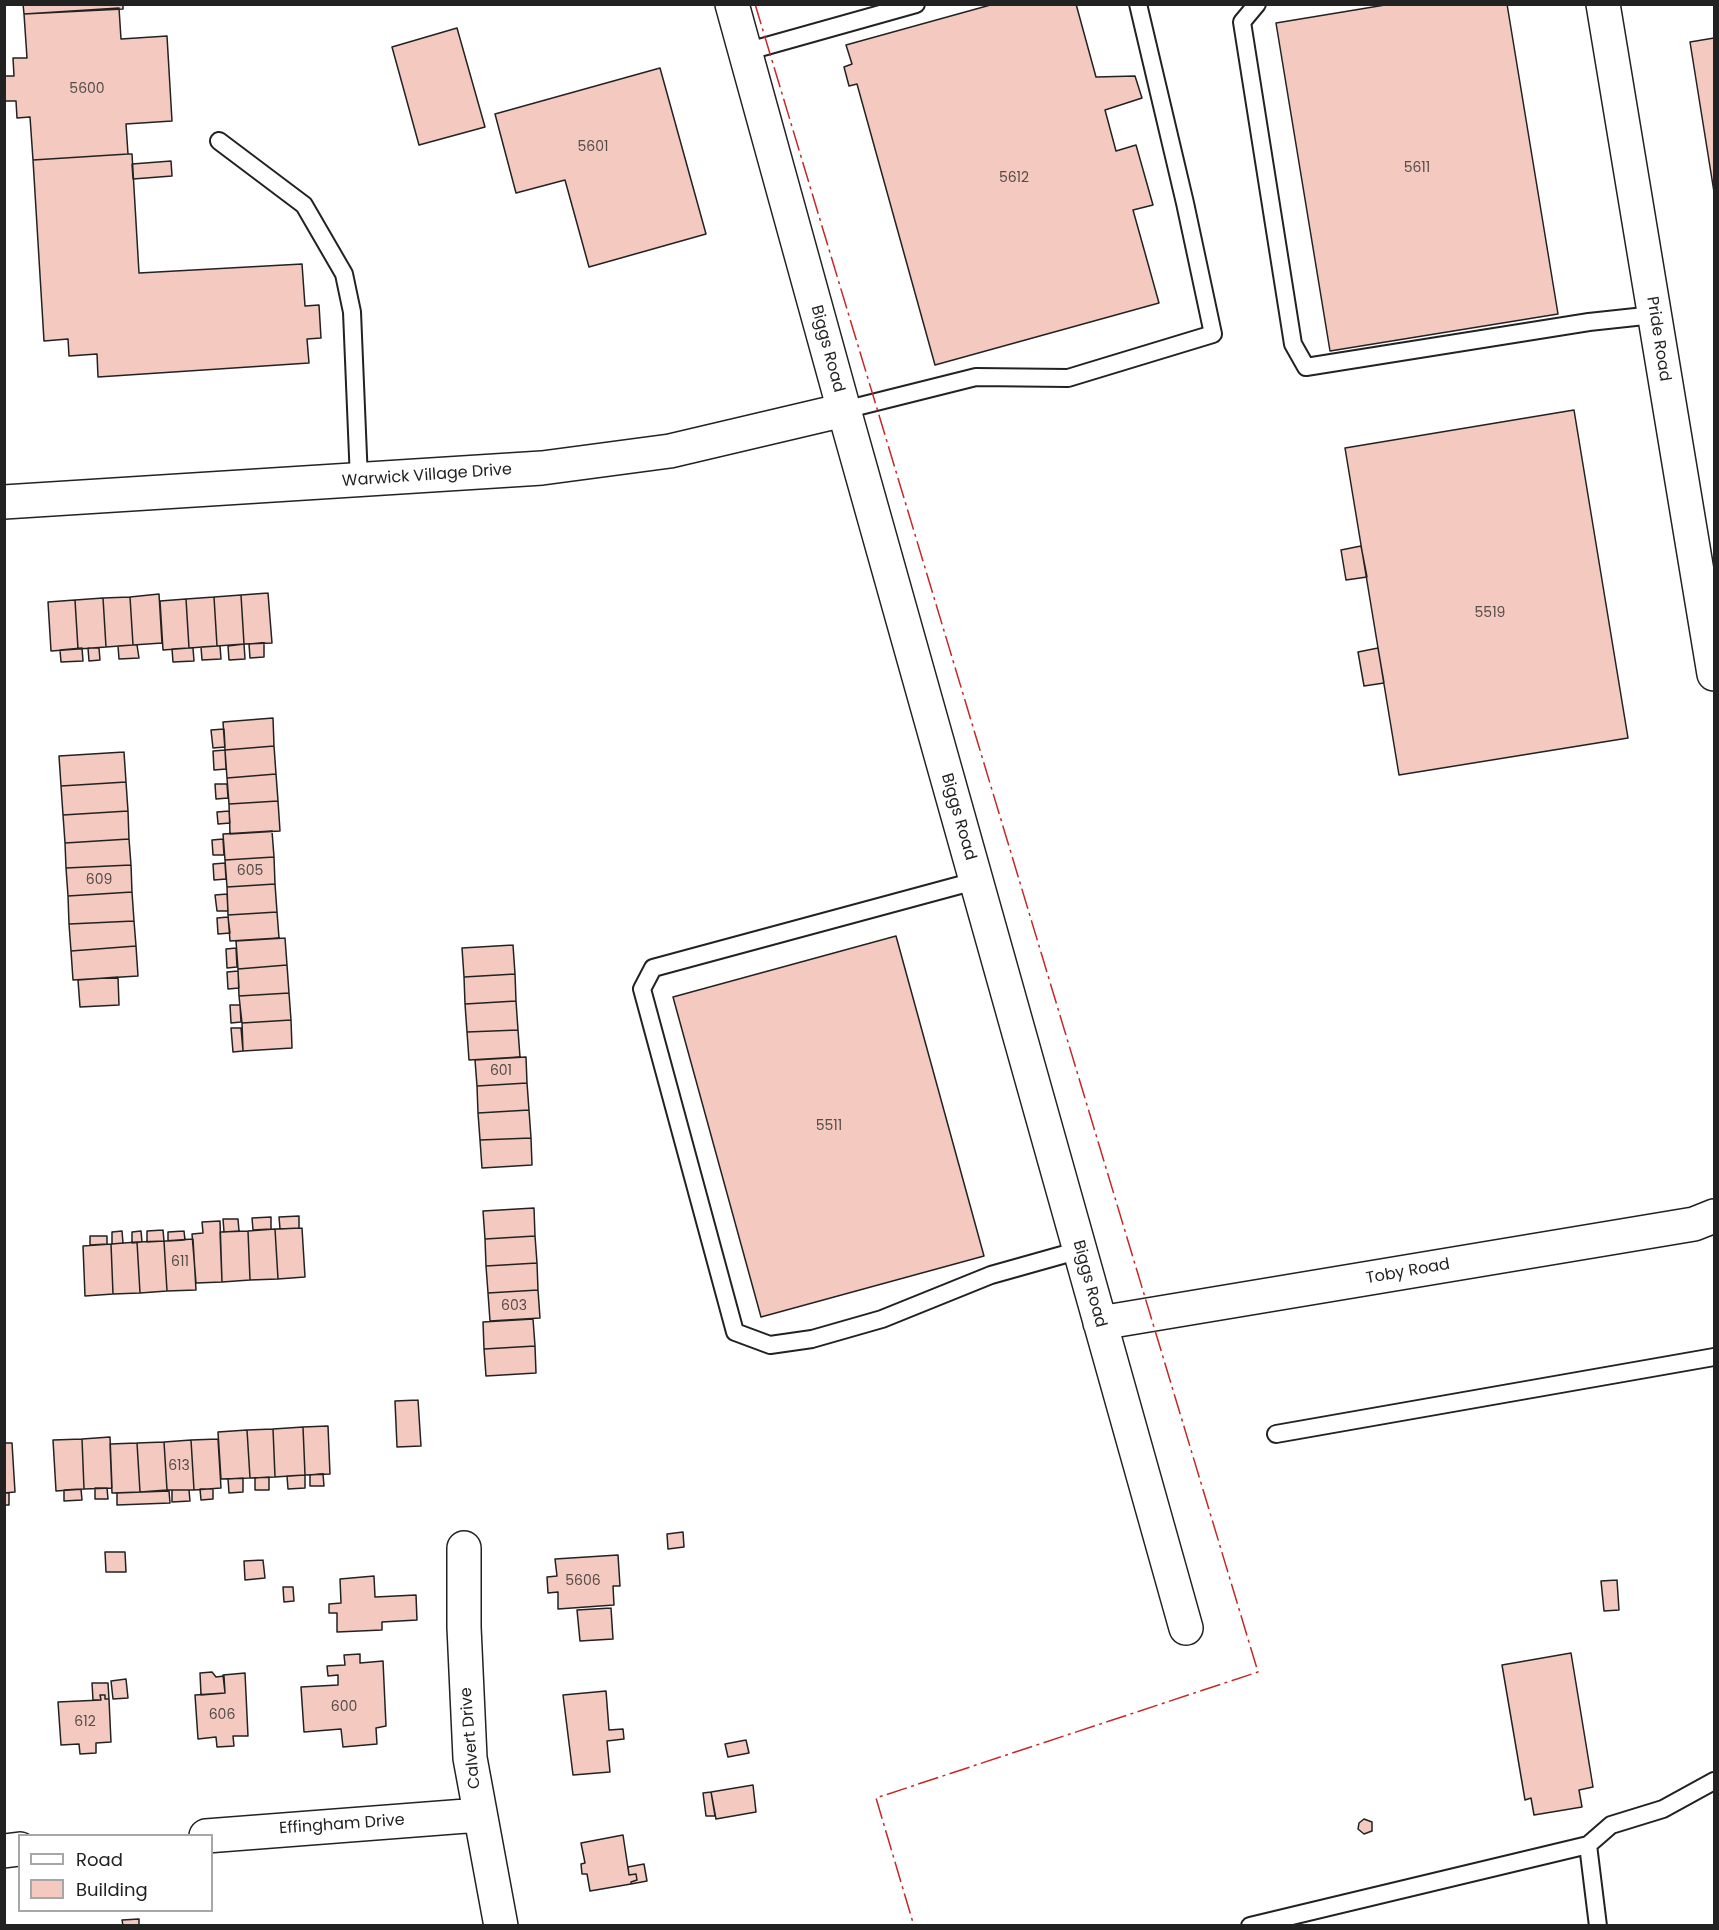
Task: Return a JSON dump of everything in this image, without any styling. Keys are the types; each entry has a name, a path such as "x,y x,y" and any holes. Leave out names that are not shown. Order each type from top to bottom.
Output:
{"street":[{"name":"Biggs Road","path":"732,4 975,881 1186,1628"},
{"name":"Pride Road","path":"1603,4 1714,674"},
{"name":"Warwick Village Drive","path":"4,502 542,468 670,451 844,410"},
{"name":"Toby Road","path":"1100,1323 1694,1224 1714,1216"},
{"name":"Calvert Drive","path":"464,1548 464,1627 470,1758 501,1926"},
{"name":"Effingham Drive","path":"213,1835 479,1815"}],"lane":[{"path":"746,52 916,4"},
{"path":"844,410 976,377 1068,378 1213,334 1138,4"},
{"path":"1257,4 1242,22 1293,344 1306,367 1589,322 1654,315"},
{"path":"219,141 304,205 344,274 352,312 359,480"},
{"path":"975,881 653,968 642,989 735,1332 770,1345 812,1339 882,1319 991,1275 1080,1250"},
{"path":"1276,1434 1714,1357"},
{"path":"1250,1926 1588,1845 1611,1825 1664,1809 1714,1781"},
{"path":"1588,1845 1598,1926"}],"building":[{"path":"23,4 123,4 123,9 24,14"},
{"path":"994,4 1076,4 1096,77 1135,76 1142,98 1105,110 1116,151 1136,145 1153,205 1133,210 1159,303 935,365 857,84 849,86 844,67 852,64 846,45"},
{"path":"1391,4 1507,4 1558,314 1330,351 1276,23"},
{"path":"119,8 121,39 167,36 172,121 126,124 128,154 33,160 30,117 17,118 16,101 4,101 4,76 14,76 13,58 27,58 24,14"},
{"path":"457,28 485,127 419,145 392,47"},
{"path":"1714,38 1714,192 1690,42"},
{"path":"660,68 706,234 589,267 565,180 516,193 495,114"},
{"path":"132,154 139,273 302,264 305,306 319,305 321,338 307,339 309,363 98,377 97,354 69,356 68,339 44,341 33,160"},
{"path":"171,161 172,176 133,179 132,164"},
{"path":"1574,410 1628,738 1399,775 1345,448"},
{"path":"1361,546 1367,577 1346,580 1341,550"},
{"path":"268,593 272,643 244,644 241,595"},
{"path":"159,594 162,643 133,645 130,597"},
{"path":"241,595 244,644 217,646 214,597"},
{"path":"130,597 133,645 106,647 103,598"},
{"path":"214,597 217,646 189,648 186,599"},
{"path":"103,598 106,647 78,649 75,600"},
{"path":"186,599 189,648 163,650 160,601"},
{"path":"75,600 78,649 51,651 48,602"},
{"path":"264,643 264,657 250,658 249,644"},
{"path":"244,644 245,659 229,660 228,646"},
{"path":"137,645 139,658 119,659 118,646"},
{"path":"220,646 221,659 202,660 201,647"},
{"path":"82,648 83,661 61,662 60,650"},
{"path":"88,648 99,648 100,660 89,661"},
{"path":"193,648 194,661 173,662 172,649"},
{"path":"1378,648 1384,683 1364,686 1358,652"},
{"path":"273,718 274,746 225,750 223,722"},
{"path":"224,729 225,747 213,748 211,730"},
{"path":"274,746 276,774 227,778 225,750"},
{"path":"225,750 226,769 214,770 213,751"},
{"path":"124,752 126,782 61,786 59,756"},
{"path":"276,774 278,801 229,804 227,778"},
{"path":"126,782 128,811 63,815 61,786"},
{"path":"215,784 227,784 228,798 216,799"},
{"path":"278,801 280,831 230,834 229,804"},
{"path":"128,811 129,839 65,843 63,815"},
{"path":"229,811 230,823 218,824 217,812"},
{"path":"272,831 274,857 225,860 223,834"},
{"path":"129,839 131,865 66,868 65,843"},
{"path":"223,839 224,855 213,855 212,840"},
{"path":"274,857 275,884 227,887 225,860"},
{"path":"225,863 226,879 214,880 213,864"},
{"path":"131,865 132,892 68,896 66,868"},
{"path":"275,884 277,912 228,915 227,887"},
{"path":"132,892 134,921 69,924 68,896"},
{"path":"227,894 228,911 217,911 215,895"},
{"path":"277,912 279,938 230,941 228,915"},
{"path":"228,917 230,933 218,934 217,918"},
{"path":"134,921 136,946 71,951 69,924"},
{"path":"896,936 984,1256 761,1317 673,997"},
{"path":"285,938 287,965 238,969 236,941"},
{"path":"513,945 515,974 464,977 462,948"},
{"path":"136,946 138,976 73,980 71,951"},
{"path":"236,948 237,967 227,968 226,949"},
{"path":"287,965 289,993 239,996 238,969"},
{"path":"238,971 239,988 228,989 227,972"},
{"path":"515,974 516,1001 465,1004 464,977"},
{"path":"118,977 119,1005 80,1007 78,980"},
{"path":"289,993 291,1020 242,1023 239,996"},
{"path":"516,1001 518,1030 467,1032 465,1004"},
{"path":"230,1005 240,1005 241,1022 231,1023"},
{"path":"291,1020 292,1048 243,1051 242,1023"},
{"path":"231,1028 241,1028 243,1051 233,1052"},
{"path":"518,1030 520,1057 469,1060 467,1032"},
{"path":"526,1057 527,1083 477,1086 475,1060"},
{"path":"527,1083 529,1110 478,1113 477,1086"},
{"path":"529,1110 531,1138 480,1140 478,1113"},
{"path":"531,1138 532,1165 482,1168 480,1140"},
{"path":"534,1208 535,1236 485,1239 483,1211"},
{"path":"299,1216 299,1228 280,1229 279,1217"},
{"path":"271,1217 271,1229 253,1230 252,1218"},
{"path":"223,1219 238,1219 239,1231 224,1232"},
{"path":"220,1221 222,1282 196,1283 192,1234 203,1233 202,1222"},
{"path":"302,1228 305,1277 278,1279 275,1229"},
{"path":"275,1229 278,1279 250,1280 248,1231"},
{"path":"163,1230 164,1241 147,1242 147,1231"},
{"path":"122,1231 123,1243 112,1244 112,1232"},
{"path":"141,1231 142,1242 132,1243 132,1232"},
{"path":"184,1231 185,1240 168,1241 168,1232"},
{"path":"248,1231 250,1280 222,1282 220,1232"},
{"path":"90,1236 107,1236 107,1244 90,1245"},
{"path":"535,1236 537,1263 486,1266 485,1239"},
{"path":"193,1239 196,1290 167,1291 164,1241"},
{"path":"164,1241 167,1291 140,1293 137,1242"},
{"path":"137,1242 140,1293 113,1294 111,1244"},
{"path":"111,1244 113,1294 85,1296 83,1246"},
{"path":"537,1263 538,1290 488,1293 486,1266"},
{"path":"538,1290 540,1318 490,1321 488,1293"},
{"path":"533,1319 535,1346 484,1349 483,1322"},
{"path":"535,1346 536,1373 486,1376 484,1349"},
{"path":"418,1400 421,1446 397,1447 395,1401"},
{"path":"328,1426 330,1474 305,1475 303,1427"},
{"path":"303,1427 305,1475 275,1477 273,1429"},
{"path":"273,1429 275,1477 250,1478 247,1430"},
{"path":"247,1430 250,1478 221,1479 218,1432"},
{"path":"110,1437 112,1488 84,1489 82,1439"},
{"path":"82,1439 84,1489 56,1491 53,1440"},
{"path":"218,1439 221,1488 194,1490 191,1440"},
{"path":"191,1440 194,1490 167,1490 164,1442"},
{"path":"164,1442 167,1490 140,1492 137,1443"},
{"path":"4,1443 12,1443 15,1492 4,1493"},
{"path":"137,1443 140,1492 112,1493 110,1444"},
{"path":"323,1474 324,1486 310,1486 310,1475"},
{"path":"305,1475 305,1488 288,1489 287,1476"},
{"path":"269,1477 269,1490 255,1490 255,1478"},
{"path":"243,1478 243,1492 229,1493 228,1479"},
{"path":"95,1488 107,1488 108,1499 95,1499"},
{"path":"81,1489 82,1500 64,1501 64,1490"},
{"path":"200,1489 213,1489 213,1499 201,1500"},
{"path":"172,1490 189,1490 190,1501 172,1502"},
{"path":"169,1491 170,1503 117,1505 117,1493"},
{"path":"4,1493 9,1493 9,1505 4,1505"},
{"path":"683,1532 684,1547 668,1549 667,1534"},
{"path":"105,1552 125,1552 126,1572 106,1572"},
{"path":"618,1555 620,1586 613,1586 614,1605 558,1609 558,1592 548,1593 547,1577 557,1576 555,1559"},
{"path":"263,1560 265,1578 245,1580 244,1561"},
{"path":"374,1576 375,1597 416,1595 417,1620 382,1622 382,1630 337,1632 337,1613 329,1613 329,1604 341,1603 340,1579"},
{"path":"1617,1580 1619,1610 1604,1611 1601,1581"},
{"path":"283,1587 293,1587 294,1601 284,1602"},
{"path":"611,1608 613,1639 580,1641 577,1610"},
{"path":"1571,1653 1593,1787 1579,1790 1582,1807 1534,1815 1531,1798 1525,1800 1502,1665"},
{"path":"360,1654 360,1663 383,1661 386,1726 376,1728 377,1744 343,1747 341,1729 304,1732 301,1687 338,1685 338,1675 328,1676 327,1666 345,1665 344,1655"},
{"path":"212,1672 216,1677 224,1676 225,1693 201,1695 200,1673"},
{"path":"245,1673 248,1736 233,1736 234,1746 217,1747 216,1737 198,1739 195,1695 225,1693 223,1675"},
{"path":"126,1679 128,1698 113,1699 111,1681"},
{"path":"92,1683 108,1683 109,1699 105,1699 105,1695 100,1695 101,1700 93,1700"},
{"path":"606,1691 609,1730 623,1729 624,1739 607,1741 610,1772 573,1775 563,1695"},
{"path":"100,1695 105,1695 105,1699 109,1699 111,1742 96,1743 96,1753 80,1754 79,1744 61,1745 58,1702 101,1700"},
{"path":"746,1740 749,1753 728,1757 725,1744"},
{"path":"753,1785 756,1812 716,1819 711,1792"},
{"path":"711,1792 715,1816 706,1816 703,1793"},
{"path":"1364,1819 1372,1822 1372,1831 1364,1834 1358,1829 1359,1823"},
{"path":"623,1835 629,1875 636,1874 637,1880 631,1884 590,1891 587,1874 582,1874 581,1864 585,1863 581,1843"},
{"path":"644,1864 647,1881 631,1884 637,1880 636,1874 629,1875 628,1867"},
{"path":"139,1919 139,1926 123,1926 122,1920"}],"power":[{"path":"755,4 1258,1672 876,1798 914,1926"}]}
